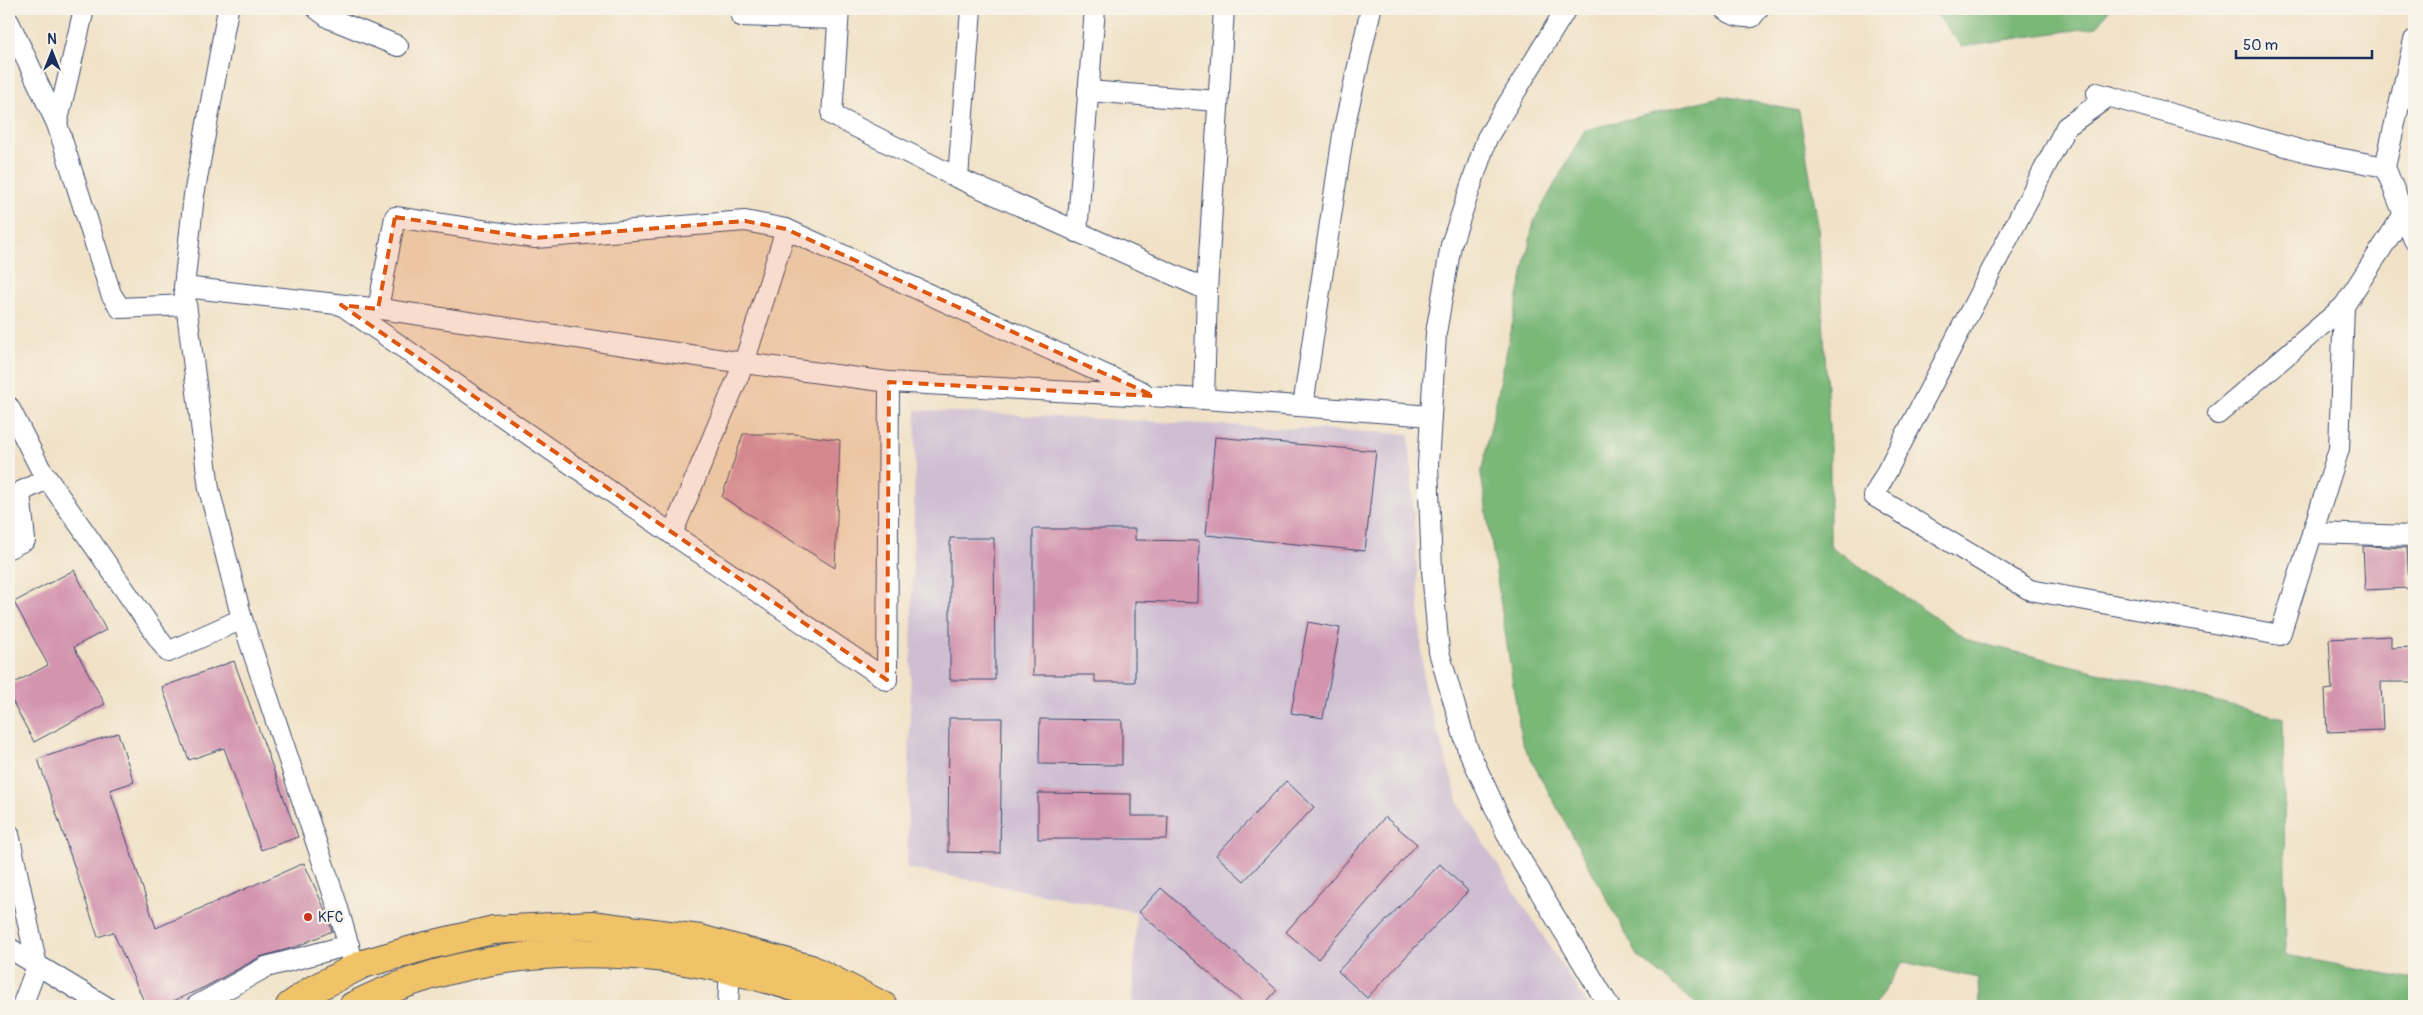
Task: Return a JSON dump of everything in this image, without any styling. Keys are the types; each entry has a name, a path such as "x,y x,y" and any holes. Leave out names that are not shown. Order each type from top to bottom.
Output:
{"highway":[{"path":"290,1006 314,989 352,956 430,945 493,930 591,925 700,939 811,970 883,1006"},
{"path":"353,1006 426,976 486,963 551,953 606,952 652,956 782,981 843,1006"}],"street":[{"path":"57,124 84,9"},
{"path":"196,1006 266,967 352,956 242,619 209,489 185,296 194,195 228,9"},
{"path":"317,9 329,18 398,46"},
{"path":"958,178 971,9"},
{"path":"1077,232 1094,9"},
{"path":"1204,399 1207,290 1224,9"},
{"path":"1303,406 1344,128 1370,9"},
{"path":"1566,9 1487,138 1451,245 1436,332 1428,465 1431,560 1439,652 1467,747 1513,847 1609,1006"},
{"path":"1724,9 1729,13 1745,18 1752,17 1758,9"},
{"path":"741,16 838,14 832,115 958,178 1207,290"},
{"path":"9,22 57,124 111,294 120,308 185,296 341,305 889,382 1204,399 1431,416"},
{"path":"2414,40 2385,167 2414,240"},
{"path":"1088,91 1218,101"},
{"path":"2344,306 2339,449 2280,635 2030,590 1874,496 2066,127 2101,94 2306,152 2385,167"},
{"path":"2218,414 2344,306 2404,214"},
{"path":"378,309 395,217 534,238 745,221 786,229 1154,396"},
{"path":"672,534 744,363 786,229"},
{"path":"341,305 887,680 889,382"},
{"path":"9,407 47,479 168,652 242,619"},
{"path":"9,548 25,540 20,492 47,479"},
{"path":"2312,533 2414,536"},
{"path":"9,834 37,966 22,1006"},
{"path":"9,948 105,1006"},
{"path":"728,1006 730,970"}],"highlighted area":[{"path":"395,217 535,238 745,221 786,229 1154,396 889,382 887,680 341,305 378,309"}],"shaded area":[{"path":"916,410 1409,434 1424,688 1460,806 1588,1006 1133,1006 1136,912 907,868"}],"green space":[{"path":"1932,9 2110,9 2097,27 1962,46"},
{"path":"1723,96 1799,111 1818,224 1830,446 1830,546 1968,640 2283,718 2286,955 2414,979 2414,1006 1979,1006 1978,978 1903,962 1874,1006 1699,1006 1638,956 1522,743 1481,474 1534,221 1585,130"}],"building":[{"path":"743,434 794,434 840,440 835,568 722,497"},
{"path":"1215,437 1376,451 1365,551 1206,535"},
{"path":"1033,529 1135,529 1135,540 1199,541 1198,603 1135,601 1135,682 1095,682 1095,675 1033,675"},
{"path":"950,538 994,538 995,680 950,680"},
{"path":"2363,546 2407,548 2409,588 2365,590"},
{"path":"74,570 106,630 74,647 105,704 34,742 9,695 9,686 48,665 14,602"},
{"path":"1308,622 1340,628 1323,718 1291,713"},
{"path":"2391,636 2391,648 2414,647 2414,682 2381,682 2383,730 2327,732 2325,690 2332,689 2329,639"},
{"path":"234,661 298,837 261,850 224,748 189,760 162,687"},
{"path":"949,718 1002,718 1000,853 948,852"},
{"path":"1040,719 1122,720 1122,765 1039,764"},
{"path":"118,733 134,782 110,790 156,928 304,863 327,914 332,931 298,946 260,957 205,987 162,1006 146,1006 113,932 98,937 38,759"},
{"path":"1286,781 1314,807 1244,881 1216,855"},
{"path":"1038,793 1131,794 1131,816 1168,816 1167,839 1038,839"},
{"path":"1385,817 1417,844 1318,959 1286,932"},
{"path":"1440,864 1468,891 1367,998 1338,971"},
{"path":"1161,888 1277,990 1263,1006 1247,1006 1139,912"}],"place":[{"name":"KFC","path":"308,917"}]}
